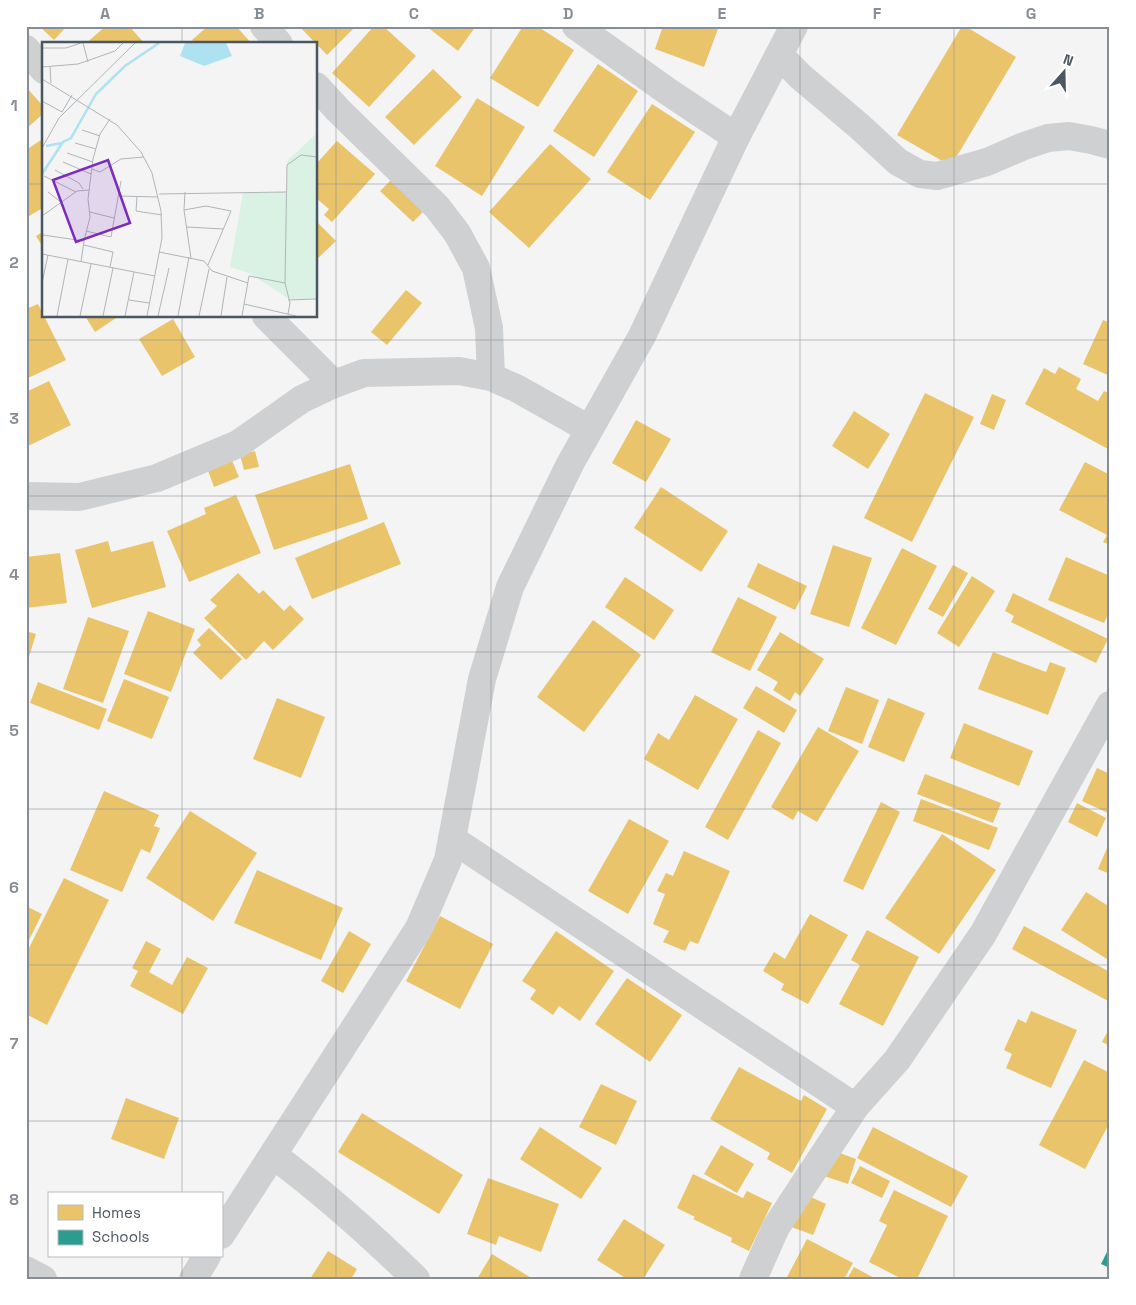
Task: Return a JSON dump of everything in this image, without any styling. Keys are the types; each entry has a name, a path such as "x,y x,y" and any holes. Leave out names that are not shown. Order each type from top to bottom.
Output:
{"street":[{"path":"264,26 277,42"},
{"path":"576,26 736,137"},
{"path":"222,1233 420,928 448,860 482,679 510,587 570,464 642,336 736,137 794,26"},
{"path":"26,49 42,68"},
{"path":"779,54 800,77 859,126 898,162 920,174 937,176 954,172 987,162 1048,138 1069,136 1110,145"},
{"path":"318,88 437,207 457,233 476,268 489,328 490,377"},
{"path":"268,318 334,384"},
{"path":"26,496 80,497 157,478 238,444 302,399 364,373 459,371 490,377 516,388 589,430"},
{"path":"752,1279 776,1227 855,1107 897,1060 983,934 1103,735 1110,705"},
{"path":"452,839 855,1107"},
{"path":"273,1155 314,1185 416,1279"},
{"path":"193,1279 206,1258"},
{"path":"26,1270 43,1279"}],"building: Homes":[{"path":"39,26 67,26 54,40"},
{"path":"106,26 129,26 143,42 87,42"},
{"path":"208,26 236,26 250,42 194,42 192,40"},
{"path":"299,26 356,26 327,55 318,46 318,42 314,42"},
{"path":"374,26 383,26 416,56 369,107 332,73"},
{"path":"426,26 476,26 458,51"},
{"path":"523,26 537,26 574,50 538,107 490,78"},
{"path":"663,26 719,26 704,67 655,49"},
{"path":"962,26 1016,57 951,166 897,135"},
{"path":"598,64 638,91 594,157 553,131"},
{"path":"433,69 462,97 414,145 385,117"},
{"path":"26,87 42,105 42,115 26,129"},
{"path":"477,98 525,127 482,196 435,166"},
{"path":"652,104 695,132 650,200 607,172"},
{"path":"42,139 42,208 26,218 26,150"},
{"path":"337,141 375,174 332,222 324,215 329,209 318,200 318,162"},
{"path":"550,144 591,179 529,248 489,212"},
{"path":"394,177 426,209 413,222 380,191"},
{"path":"318,223 336,241 318,258"},
{"path":"42,232 42,246 36,236"},
{"path":"406,290 422,303 387,345 371,332"},
{"path":"38,304 42,312 42,318 45,318 66,360 26,379 26,309"},
{"path":"86,318 116,318 95,332"},
{"path":"173,319 195,357 162,376 139,339"},
{"path":"1103,320 1110,323 1110,376 1083,364"},
{"path":"1059,367 1081,379 1076,389 1098,401 1104,391 1110,394 1110,446 1108,449 1025,404 1044,368 1055,374"},
{"path":"49,381 71,425 28,446 26,442 26,392"},
{"path":"925,393 974,417 912,542 864,518"},
{"path":"992,394 1006,400 994,430 980,424"},
{"path":"854,411 890,434 868,469 832,446"},
{"path":"636,420 671,439 646,482 612,463"},
{"path":"255,451 259,467 244,470 240,455"},
{"path":"231,458 239,477 214,487 207,468"},
{"path":"1085,462 1110,475 1110,545 1103,542 1107,535 1059,510"},
{"path":"350,464 368,519 274,550 255,495"},
{"path":"661,487 728,531 701,572 634,528"},
{"path":"236,495 261,553 189,582 167,531 206,514 204,508"},
{"path":"384,522 401,564 312,599 295,558"},
{"path":"108,541 111,552 153,541 166,587 92,608 75,550"},
{"path":"833,545 872,558 849,627 810,614"},
{"path":"902,548 937,566 896,645 861,628"},
{"path":"60,553 67,603 26,608 26,557"},
{"path":"1066,557 1110,576 1110,610 1104,623 1048,600"},
{"path":"758,563 807,586 795,610 747,587"},
{"path":"953,565 968,573 943,617 928,609"},
{"path":"238,573 259,594 263,590 284,611 290,605 304,619 273,650 264,641 246,660 204,618 217,606 210,600"},
{"path":"972,576 995,591 959,647 937,633"},
{"path":"625,577 674,610 654,640 605,607"},
{"path":"1013,593 1108,639 1096,663 1011,622 1014,616 1005,611"},
{"path":"738,597 777,617 750,671 711,652"},
{"path":"148,611 195,629 171,692 124,674"},
{"path":"88,617 129,631 103,703 63,689"},
{"path":"593,620 641,655 584,732 537,697"},
{"path":"209,628 242,659 221,680 193,653 201,645 197,640"},
{"path":"26,631 36,634 27,663 26,663"},
{"path":"780,632 824,659 800,696 795,692 790,701 773,690 778,682 757,670"},
{"path":"993,652 1046,672 1050,662 1066,668 1048,715 978,689"},
{"path":"124,679 169,697 152,739 107,721"},
{"path":"38,682 107,709 99,730 30,703"},
{"path":"756,686 797,710 784,733 743,708"},
{"path":"846,687 879,700 862,744 828,731"},
{"path":"695,695 738,719 698,790 644,759 658,733 669,740"},
{"path":"277,698 325,717 301,778 253,759"},
{"path":"888,698 925,713 904,762 868,747"},
{"path":"964,723 1033,751 1019,786 950,758"},
{"path":"818,727 859,751 817,822 798,811 793,820 771,807"},
{"path":"758,730 781,743 728,840 705,827"},
{"path":"1097,768 1110,774 1110,808 1108,813 1082,801"},
{"path":"925,774 1001,803 993,823 917,794"},
{"path":"104,791 159,815 154,826 160,828 150,853 141,849 122,892 70,870"},
{"path":"921,799 998,828 989,850 913,821"},
{"path":"881,802 900,812 863,890 843,881"},
{"path":"1077,803 1106,818 1097,837 1068,822"},
{"path":"190,811 257,853 213,921 146,878"},
{"path":"629,819 669,841 628,914 588,891"},
{"path":"942,834 996,870 939,954 885,918"},
{"path":"1110,841 1110,874 1098,869"},
{"path":"684,851 730,871 698,944 690,941 685,951 663,942 669,931 653,924 665,894 657,891 666,873 673,876"},
{"path":"257,870 343,908 321,960 234,923"},
{"path":"64,878 109,900 47,1025 26,1014 26,954"},
{"path":"1086,892 1110,907 1110,961 1061,930"},
{"path":"26,906 42,914 26,946"},
{"path":"810,914 848,935 808,1004 781,990 784,984 763,971 774,952 785,959"},
{"path":"440,916 493,944 460,1009 406,981"},
{"path":"1024,926 1110,972 1110,1002 1012,949"},
{"path":"867,930 919,957 883,1026 839,1004 860,965 851,960"},
{"path":"349,931 371,944 343,993 321,981"},
{"path":"556,931 614,971 580,1021 559,1006 553,1015 530,999 536,990 522,981"},
{"path":"146,941 161,949 149,972 172,985 187,957 208,968 183,1014 130,986 138,971 132,968"},
{"path":"627,978 682,1015 650,1062 595,1024"},
{"path":"1031,1011 1077,1030 1051,1088 1006,1068 1012,1054 1004,1050 1018,1019 1026,1023"},
{"path":"1110,1027 1110,1046 1102,1042"},
{"path":"1084,1060 1110,1073 1110,1122 1085,1169 1039,1145"},
{"path":"739,1067 801,1101 804,1095 827,1109 792,1173 767,1159 770,1153 710,1119"},
{"path":"601,1084 637,1101 616,1145 579,1127"},
{"path":"126,1098 179,1118 164,1159 111,1139"},
{"path":"362,1113 463,1175 439,1214 338,1152"},
{"path":"540,1127 602,1168 581,1199 520,1159"},
{"path":"873,1127 968,1176 951,1207 857,1158"},
{"path":"721,1145 754,1164 737,1193 704,1174"},
{"path":"829,1149 856,1159 848,1184 821,1175"},
{"path":"860,1166 890,1181 882,1198 851,1183"},
{"path":"693,1174 743,1198 747,1191 772,1203 749,1251 731,1242 732,1238 693,1219 695,1217 677,1208"},
{"path":"488,1178 559,1204 541,1252 499,1236 496,1245 467,1234"},
{"path":"894,1190 948,1216 917,1279 902,1279 869,1262 887,1225 879,1221"},
{"path":"802,1193 826,1204 813,1235 789,1226"},
{"path":"624,1219 665,1245 643,1279 627,1279 597,1260"},
{"path":"807,1239 853,1263 844,1279 786,1279"},
{"path":"328,1251 357,1269 351,1279 310,1279"},
{"path":"492,1254 533,1279 477,1279"},
{"path":"854,1267 876,1279 847,1279"}],"building: Schools":[{"path":"1110,1246 1110,1268 1101,1264"}]}
